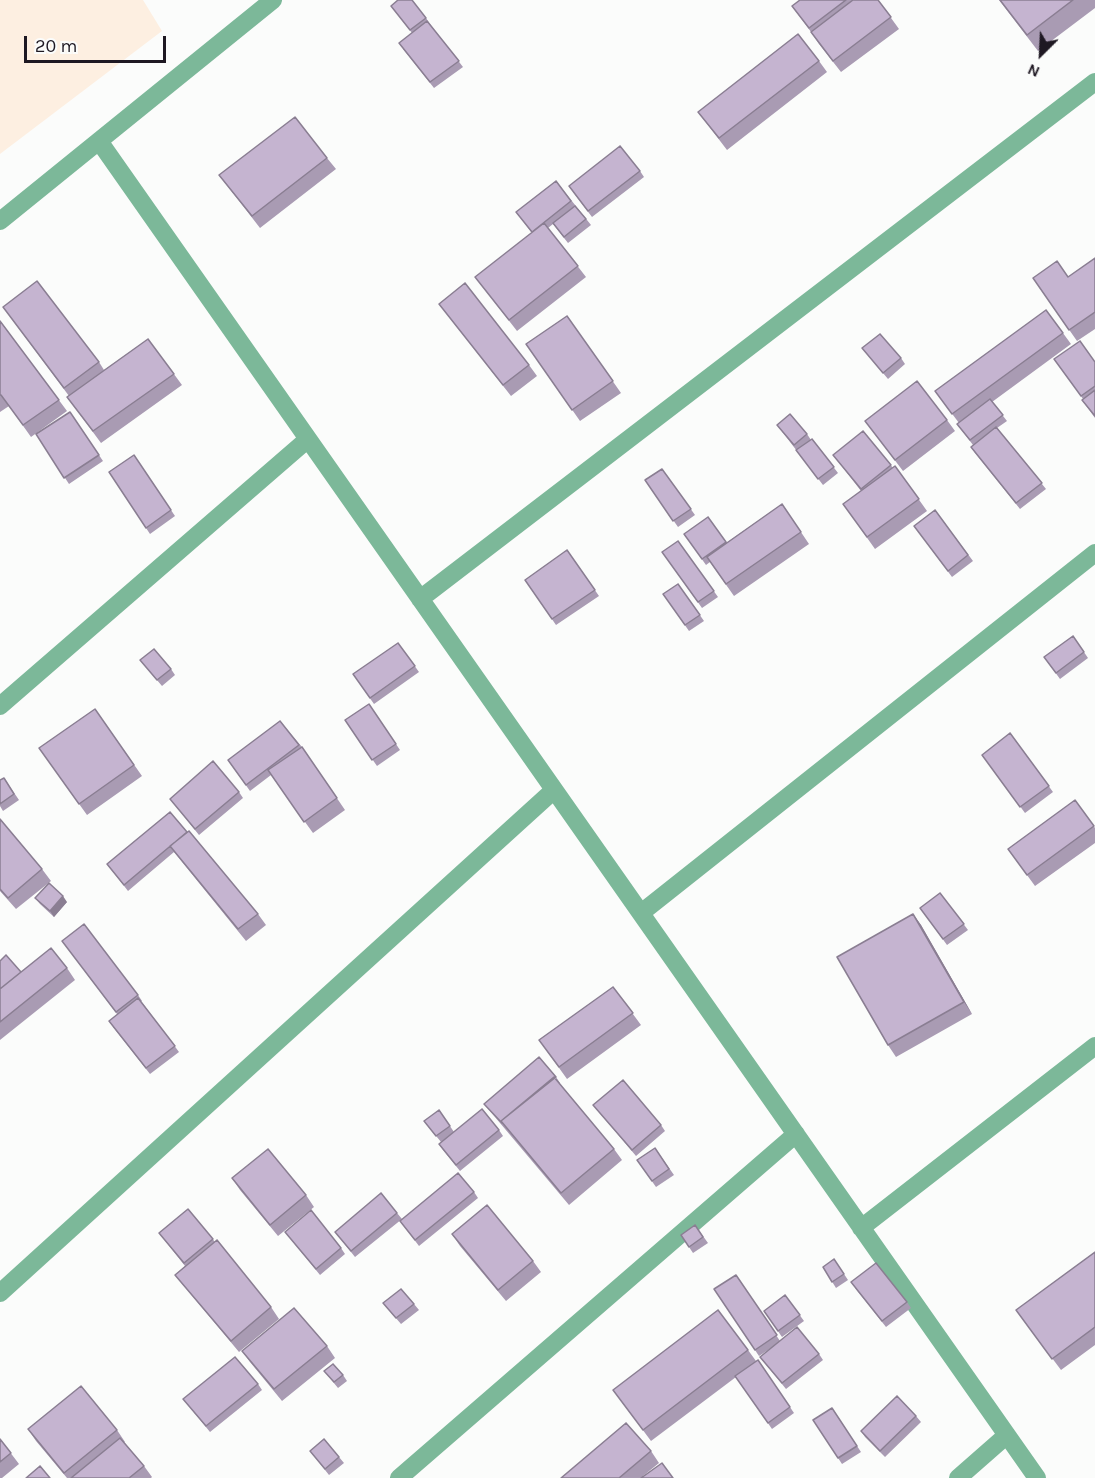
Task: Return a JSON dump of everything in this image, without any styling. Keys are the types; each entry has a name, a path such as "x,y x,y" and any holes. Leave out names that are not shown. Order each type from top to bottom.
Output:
{"street":[{"path":"0,221 273,0"},
{"path":"420,599 1095,82"},
{"path":"99,141 1037,1478"},
{"path":"0,706 308,440"},
{"path":"640,913 1095,553"},
{"path":"0,1293 554,790"},
{"path":"861,1228 1095,1046"},
{"path":"399,1478 796,1134"},
{"path":"958,1478 1007,1435"}],"shaded area":[{"path":"0,0 143,0 162,31 0,154"}],"building":[{"path":"398,0 412,0 426,18 410,30 391,6"},
{"path":"800,0 846,0 809,28 792,6"},
{"path":"853,0 878,0 891,17 833,61 811,32"},
{"path":"1000,0 1073,0 1027,35"},
{"path":"427,21 459,61 430,82 399,43"},
{"path":"798,34 819,61 719,138 698,112"},
{"path":"295,117 327,158 252,216 219,175"},
{"path":"620,146 640,171 588,211 569,186"},
{"path":"556,181 571,201 532,232 516,212"},
{"path":"575,206 586,219 564,237 553,223"},
{"path":"544,223 578,266 509,320 475,277"},
{"path":"1095,258 1095,312 1069,330 1033,278 1057,261 1068,277"},
{"path":"37,281 99,362 64,388 3,307"},
{"path":"465,283 529,365 503,385 439,304"},
{"path":"1046,310 1063,333 952,414 935,391"},
{"path":"567,316 613,381 572,410 526,344"},
{"path":"0,321 59,400 23,425 0,395"},
{"path":"880,334 901,358 883,373 862,348"},
{"path":"148,339 174,374 93,431 67,397"},
{"path":"1080,341 1095,362 1095,386 1081,396 1054,359"},
{"path":"917,381 947,420 895,460 865,421"},
{"path":"1095,390 1095,416 1082,400"},
{"path":"990,399 1003,415 970,440 957,424"},
{"path":"70,412 99,455 64,478 36,434"},
{"path":"790,414 807,434 794,445 777,425"},
{"path":"996,427 1042,483 1016,503 971,447"},
{"path":"863,431 891,465 861,489 833,455"},
{"path":"812,439 834,467 818,479 796,450"},
{"path":"134,455 171,510 146,528 109,472"},
{"path":"895,466 919,499 867,537 843,504"},
{"path":"662,469 691,509 673,521 645,480"},
{"path":"782,504 801,532 726,584 707,557"},
{"path":"935,510 968,555 948,571 914,526"},
{"path":"708,517 726,542 702,559 684,534"},
{"path":"678,541 714,591 698,602 662,552"},
{"path":"567,550 595,590 552,619 525,580"},
{"path":"678,584 700,615 685,625 663,594"},
{"path":"1073,636 1084,652 1056,673 1044,657"},
{"path":"398,643 415,666 370,698 353,674"},
{"path":"154,649 171,669 157,680 140,660"},
{"path":"369,704 396,744 372,760 345,720"},
{"path":"95,709 134,765 79,804 39,748"},
{"path":"280,721 299,745 246,785 228,760"},
{"path":"1010,733 1049,786 1020,807 982,755"},
{"path":"302,747 337,798 304,822 268,770"},
{"path":"213,761 239,792 195,829 170,799"},
{"path":"4,778 14,794 0,804 0,780"},
{"path":"1075,800 1094,826 1027,875 1008,849"},
{"path":"170,812 187,832 124,885 107,864"},
{"path":"0,819 42,869 8,898 0,889"},
{"path":"189,831 258,914 238,929 170,846"},
{"path":"49,883 63,896 50,911 35,898"},
{"path":"940,893 964,924 943,939 920,908"},
{"path":"913,914 964,1002 888,1045 837,957"},
{"path":"84,924 138,995 116,1012 62,941"},
{"path":"51,948 67,968 0,1022 0,989"},
{"path":"6,955 21,972 0,989 0,961"},
{"path":"613,987 633,1013 559,1067 539,1040"},
{"path":"138,998 175,1046 146,1068 109,1021"},
{"path":"539,1057 556,1077 501,1121 502,1123 484,1104"},
{"path":"554,1077 614,1149 561,1193 501,1121"},
{"path":"623,1080 661,1125 632,1150 593,1105"},
{"path":"482,1109 499,1130 456,1165 439,1144"},
{"path":"439,1110 450,1126 436,1136 424,1121"},
{"path":"655,1148 669,1169 652,1181 637,1160"},
{"path":"268,1149 306,1195 270,1225 232,1178"},
{"path":"458,1173 474,1192 415,1240 400,1221"},
{"path":"381,1193 397,1213 351,1251 335,1232"},
{"path":"487,1205 533,1261 498,1290 452,1234"},
{"path":"188,1209 213,1239 184,1263 159,1233"},
{"path":"311,1210 341,1248 316,1269 285,1232"},
{"path":"695,1225 703,1237 689,1247 681,1235"},
{"path":"217,1240 271,1307 231,1341 175,1275"},
{"path":"1095,1252 1095,1327 1052,1359 1016,1310"},
{"path":"834,1259 844,1274 832,1282 823,1267"},
{"path":"876,1263 907,1302 882,1321 851,1282"},
{"path":"736,1275 777,1335 755,1350 714,1289"},
{"path":"401,1289 414,1304 396,1318 383,1303"},
{"path":"785,1295 800,1315 778,1331 764,1311"},
{"path":"294,1308 327,1346 274,1389 242,1351"},
{"path":"718,1310 748,1350 643,1430 613,1390"},
{"path":"797,1327 819,1354 782,1383 760,1357"},
{"path":"235,1357 258,1384 206,1426 183,1399"},
{"path":"758,1360 790,1407 768,1423 735,1376"},
{"path":"333,1364 343,1375 334,1382 324,1371"},
{"path":"81,1386 117,1430 64,1473 28,1429"},
{"path":"897,1396 916,1416 880,1451 861,1431"},
{"path":"832,1408 857,1446 838,1458 813,1420"},
{"path":"626,1423 651,1451 619,1478 561,1478"},
{"path":"120,1438 144,1466 129,1478 71,1478"},
{"path":"0,1439 11,1453 0,1462"},
{"path":"324,1439 339,1457 325,1469 310,1451"},
{"path":"662,1463 673,1478 641,1478"},
{"path":"40,1466 50,1478 26,1478"}]}
